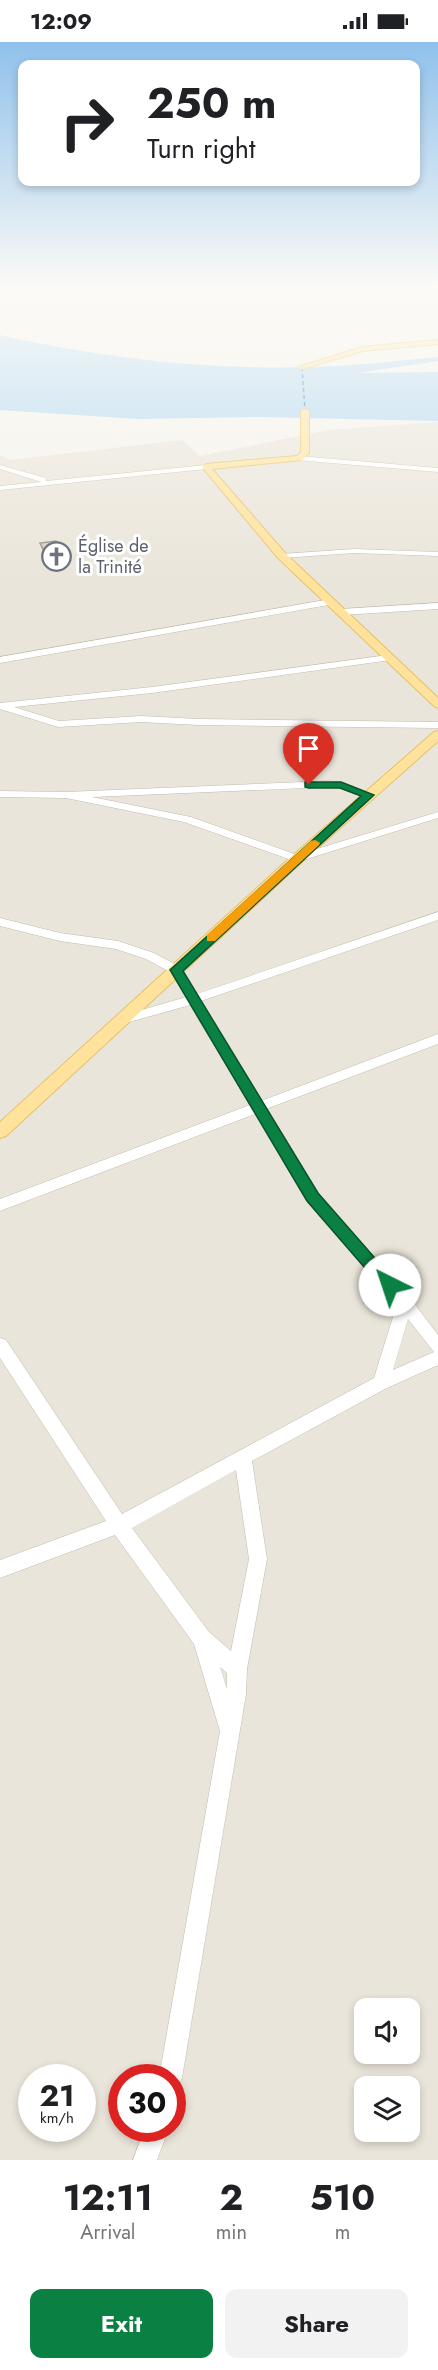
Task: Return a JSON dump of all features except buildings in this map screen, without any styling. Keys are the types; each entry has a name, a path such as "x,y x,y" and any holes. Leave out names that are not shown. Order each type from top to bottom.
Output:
{"main road":[{"path":"206,467 299,458 305,453 305,411"},
{"path":"206,467 282,555 438,704"},
{"path":"0,1132 297,858 438,735"}],"street":[{"path":"299,458 438,470"},
{"path":"0,467 48,482"},
{"path":"0,488 206,467"},
{"path":"282,555 354,551 438,554"},
{"path":"0,660 330,602"},
{"path":"342,612 438,606"},
{"path":"0,706 152,690 388,658"},
{"path":"0,706 58,724 141,719 198,722 438,725"},
{"path":"0,794 66,795 328,784 341,785 368,795"},
{"path":"66,795 187,819 297,858 438,816"},
{"path":"122,1020 195,999 438,916"},
{"path":"0,922 60,937 118,945 150,956 176,970 312,1197 405,1303 438,1347"},
{"path":"0,1205 438,1039"},
{"path":"381,1383 405,1303"},
{"path":"0,1345 119,1525 202,1639 237,1669"},
{"path":"0,1569 119,1525 381,1383 438,1358"},
{"path":"172,2064 230,1732 237,1669 258,1559 243,1457"},
{"path":"202,1639 230,1732"},
{"path":"145,2160 152,2142"}],"shaded area":[{"path":"438,422 438,2160 0,2160 0,455 10,460 182,440 200,456 328,430"}],"water":[{"path":"0,387 438,387 438,421 261,417 138,419 0,410"}],"ferry route":[{"path":"303,387 305,410"}],"slow traffic":[{"path":"211,938 315,843"}],"place":[{"name":"Église de la Trinité","path":"57,556"}],"route":[{"path":"309,785 341,785 368,795 176,970 312,1197 390,1285"}]}
